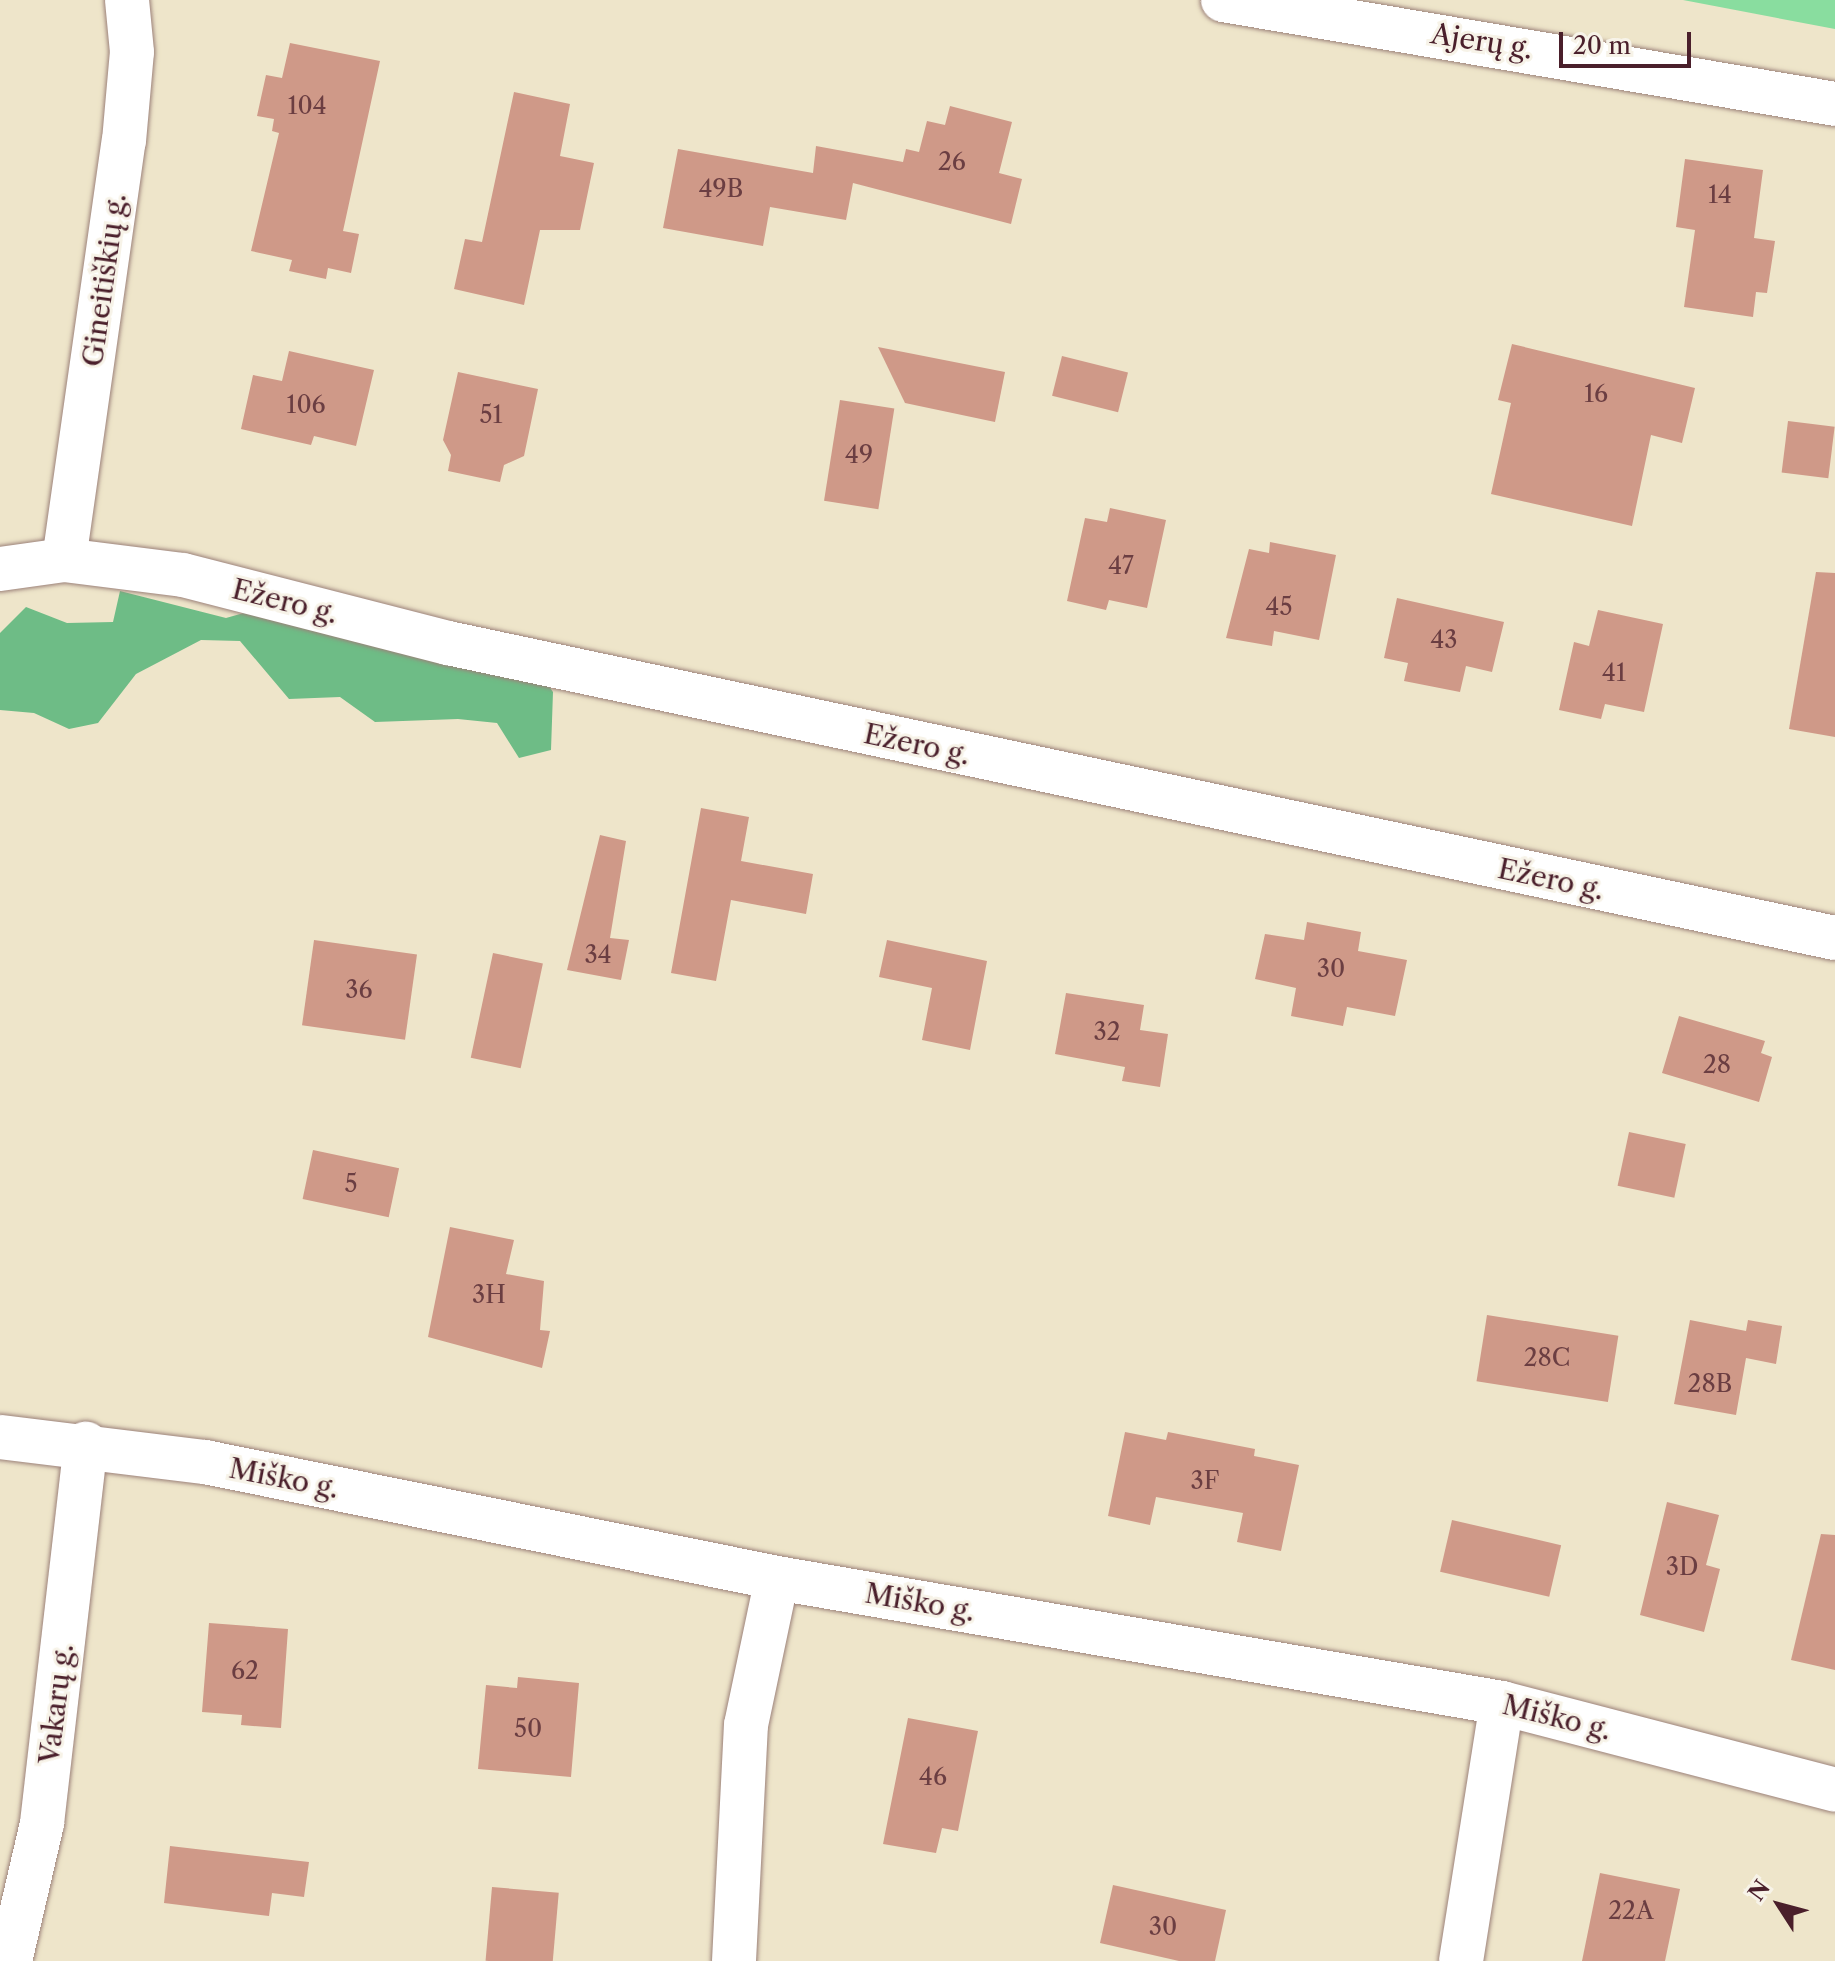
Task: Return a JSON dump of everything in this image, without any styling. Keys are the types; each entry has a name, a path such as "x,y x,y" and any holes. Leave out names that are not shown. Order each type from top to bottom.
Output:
{"street":[{"name":"Gineitiškių g.","path":"64,560 124,141 132,52 127,0"},
{"name":"Ajerų g.","path":"1223,0 1835,104"},
{"name":"Ežero g.","path":"0,569 64,560 183,575 448,643 1835,938"},
{"name":"Miško g.","path":"0,1437 86,1444 221,1465 777,1578 1502,1703 1835,1790"},
{"name":"Vakarų g.","path":"10,1961 42,1823 86,1444"},
{"path":"734,1961 746,1725 777,1578"},
{"path":"1461,1961 1502,1703"}],"green space":[{"path":"1683,0 1835,0 1835,29"},
{"path":"120,591 226,618 261,608 542,676 553,692 551,750 519,758 497,723 458,719 375,722 340,697 289,699 240,641 201,640 136,674 98,723 69,729 34,713 0,710 0,633 26,607 67,623 113,622"}],"building":[{"path":"290,43 380,61 343,231 359,234 351,273 328,268 326,279 289,271 292,260 251,251 279,133 272,131 274,119 257,116 266,75 282,78"},
{"path":"514,92 570,104 560,156 594,163 580,230 540,230 524,305 454,289 465,239 482,242"},
{"path":"950,106 1012,122 999,173 1022,179 1011,224 853,183 846,220 770,207 763,246 663,228 678,149 813,173 816,146 903,162 906,149 919,152 927,121 945,125"},
{"path":"1685,159 1763,170 1754,238 1775,241 1767,293 1756,292 1753,317 1684,307 1695,230 1676,227"},
{"path":"1512,344 1695,388 1682,443 1651,435 1632,526 1491,494 1511,403 1498,400"},
{"path":"878,347 1005,372 995,422 905,403"},
{"path":"289,351 374,370 356,446 314,436 311,445 241,429 253,375 282,381"},
{"path":"1062,356 1128,372 1118,412 1052,396"},
{"path":"458,372 538,389 524,456 504,465 500,482 448,471 451,455 443,440"},
{"path":"840,400 894,409 878,509 824,501"},
{"path":"1788,421 1835,427 1828,478 1782,473"},
{"path":"1110,508 1166,520 1147,608 1109,600 1106,610 1067,601 1085,518 1107,522"},
{"path":"1270,542 1336,555 1319,640 1274,631 1272,646 1226,638 1249,549 1269,553"},
{"path":"1816,572 1835,573 1835,737 1789,729"},
{"path":"1397,598 1504,622 1492,672 1466,666 1460,692 1404,681 1408,663 1384,658"},
{"path":"1598,610 1663,624 1644,712 1605,704 1601,719 1559,710 1574,642 1589,646"},
{"path":"701,808 749,817 741,861 813,874 806,914 731,900 716,981 671,973"},
{"path":"600,835 626,841 610,938 629,940 621,980 567,970"},
{"path":"1307,922 1361,932 1358,951 1407,960 1395,1016 1347,1007 1343,1026 1291,1016 1296,988 1255,979 1265,934 1304,940"},
{"path":"314,940 417,954 405,1040 302,1025"},
{"path":"887,940 987,961 970,1050 922,1040 932,988 879,977"},
{"path":"493,953 543,964 521,1068 471,1058"},
{"path":"1066,993 1144,1005 1140,1030 1168,1034 1160,1087 1122,1081 1125,1067 1055,1054"},
{"path":"1679,1016 1765,1041 1761,1053 1772,1057 1759,1102 1662,1073"},
{"path":"1629,1132 1686,1144 1674,1198 1618,1186"},
{"path":"313,1150 399,1168 389,1217 303,1199"},
{"path":"450,1227 514,1240 506,1274 544,1281 540,1330 550,1331 542,1368 428,1337"},
{"path":"1487,1315 1618,1336 1608,1402 1477,1381"},
{"path":"1690,1320 1746,1331 1748,1320 1782,1326 1776,1364 1746,1358 1736,1415 1674,1404"},
{"path":"1125,1432 1166,1440 1168,1432 1255,1449 1254,1456 1299,1465 1281,1551 1237,1542 1243,1513 1156,1497 1150,1525 1108,1516"},
{"path":"1667,1502 1719,1515 1706,1565 1720,1569 1704,1632 1640,1615"},
{"path":"1452,1520 1561,1545 1549,1597 1440,1572"},
{"path":"1821,1534 1835,1535 1835,1670 1791,1660"},
{"path":"209,1623 288,1629 281,1728 241,1725 242,1715 202,1712"},
{"path":"518,1677 579,1683 571,1777 478,1769 486,1685 517,1688"},
{"path":"908,1718 978,1731 958,1831 942,1828 936,1853 883,1844"},
{"path":"170,1846 309,1862 304,1897 272,1893 269,1916 164,1903"},
{"path":"1600,1873 1680,1889 1665,1961 1582,1961"},
{"path":"1113,1885 1226,1910 1215,1961 1179,1961 1100,1943"},
{"path":"492,1887 559,1893 553,1961 486,1961"}]}
